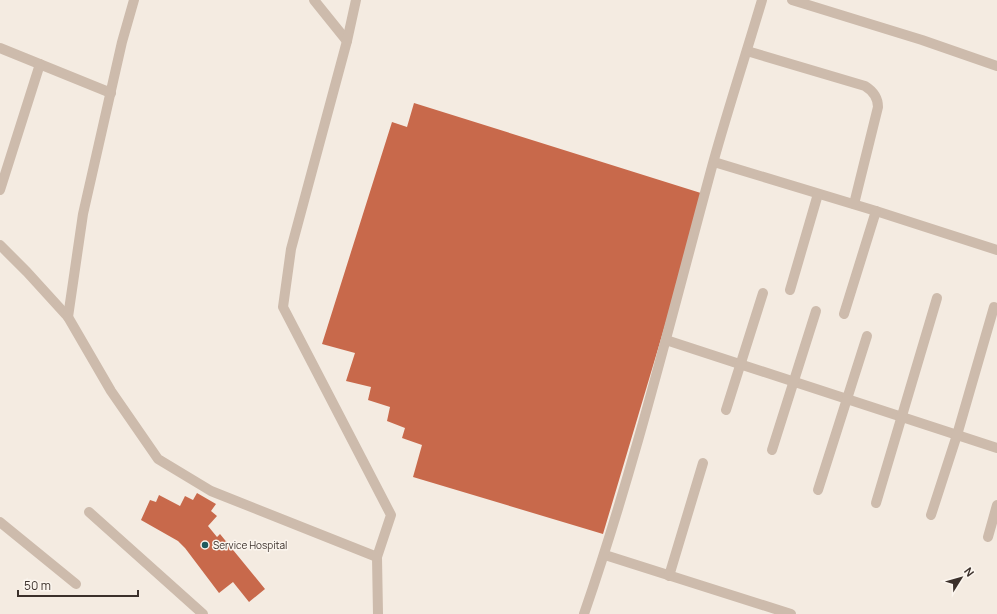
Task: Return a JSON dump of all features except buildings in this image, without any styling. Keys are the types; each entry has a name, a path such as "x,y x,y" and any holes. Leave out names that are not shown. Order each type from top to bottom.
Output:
{"street":[{"path":"68,317 83,214 122,42 134,0"},
{"path":"314,0 347,41"},
{"path":"356,0 347,41 291,249 283,307 391,515 377,557 378,614"},
{"path":"584,614 605,555 666,340 714,162 762,0"},
{"path":"792,0 922,40 997,66"},
{"path":"0,48 111,93"},
{"path":"746,51 864,86 874,93 878,100 878,107 854,204"},
{"path":"0,190 40,64"},
{"path":"714,162 854,204 997,250"},
{"path":"790,290 818,194"},
{"path":"844,314 876,211"},
{"path":"0,245 68,317 111,391 158,459 211,491 377,557"},
{"path":"726,410 763,293"},
{"path":"876,503 937,298"},
{"path":"931,515 957,435 994,307"},
{"path":"772,450 816,311"},
{"path":"818,490 867,336"},
{"path":"666,340 997,448"},
{"path":"669,576 703,463"},
{"path":"988,537 997,505"},
{"path":"89,512 203,614"},
{"path":"0,522 76,584"},
{"path":"605,555 791,614"}],"place":[{"name":"Service Hospital","path":"205,545"}]}
